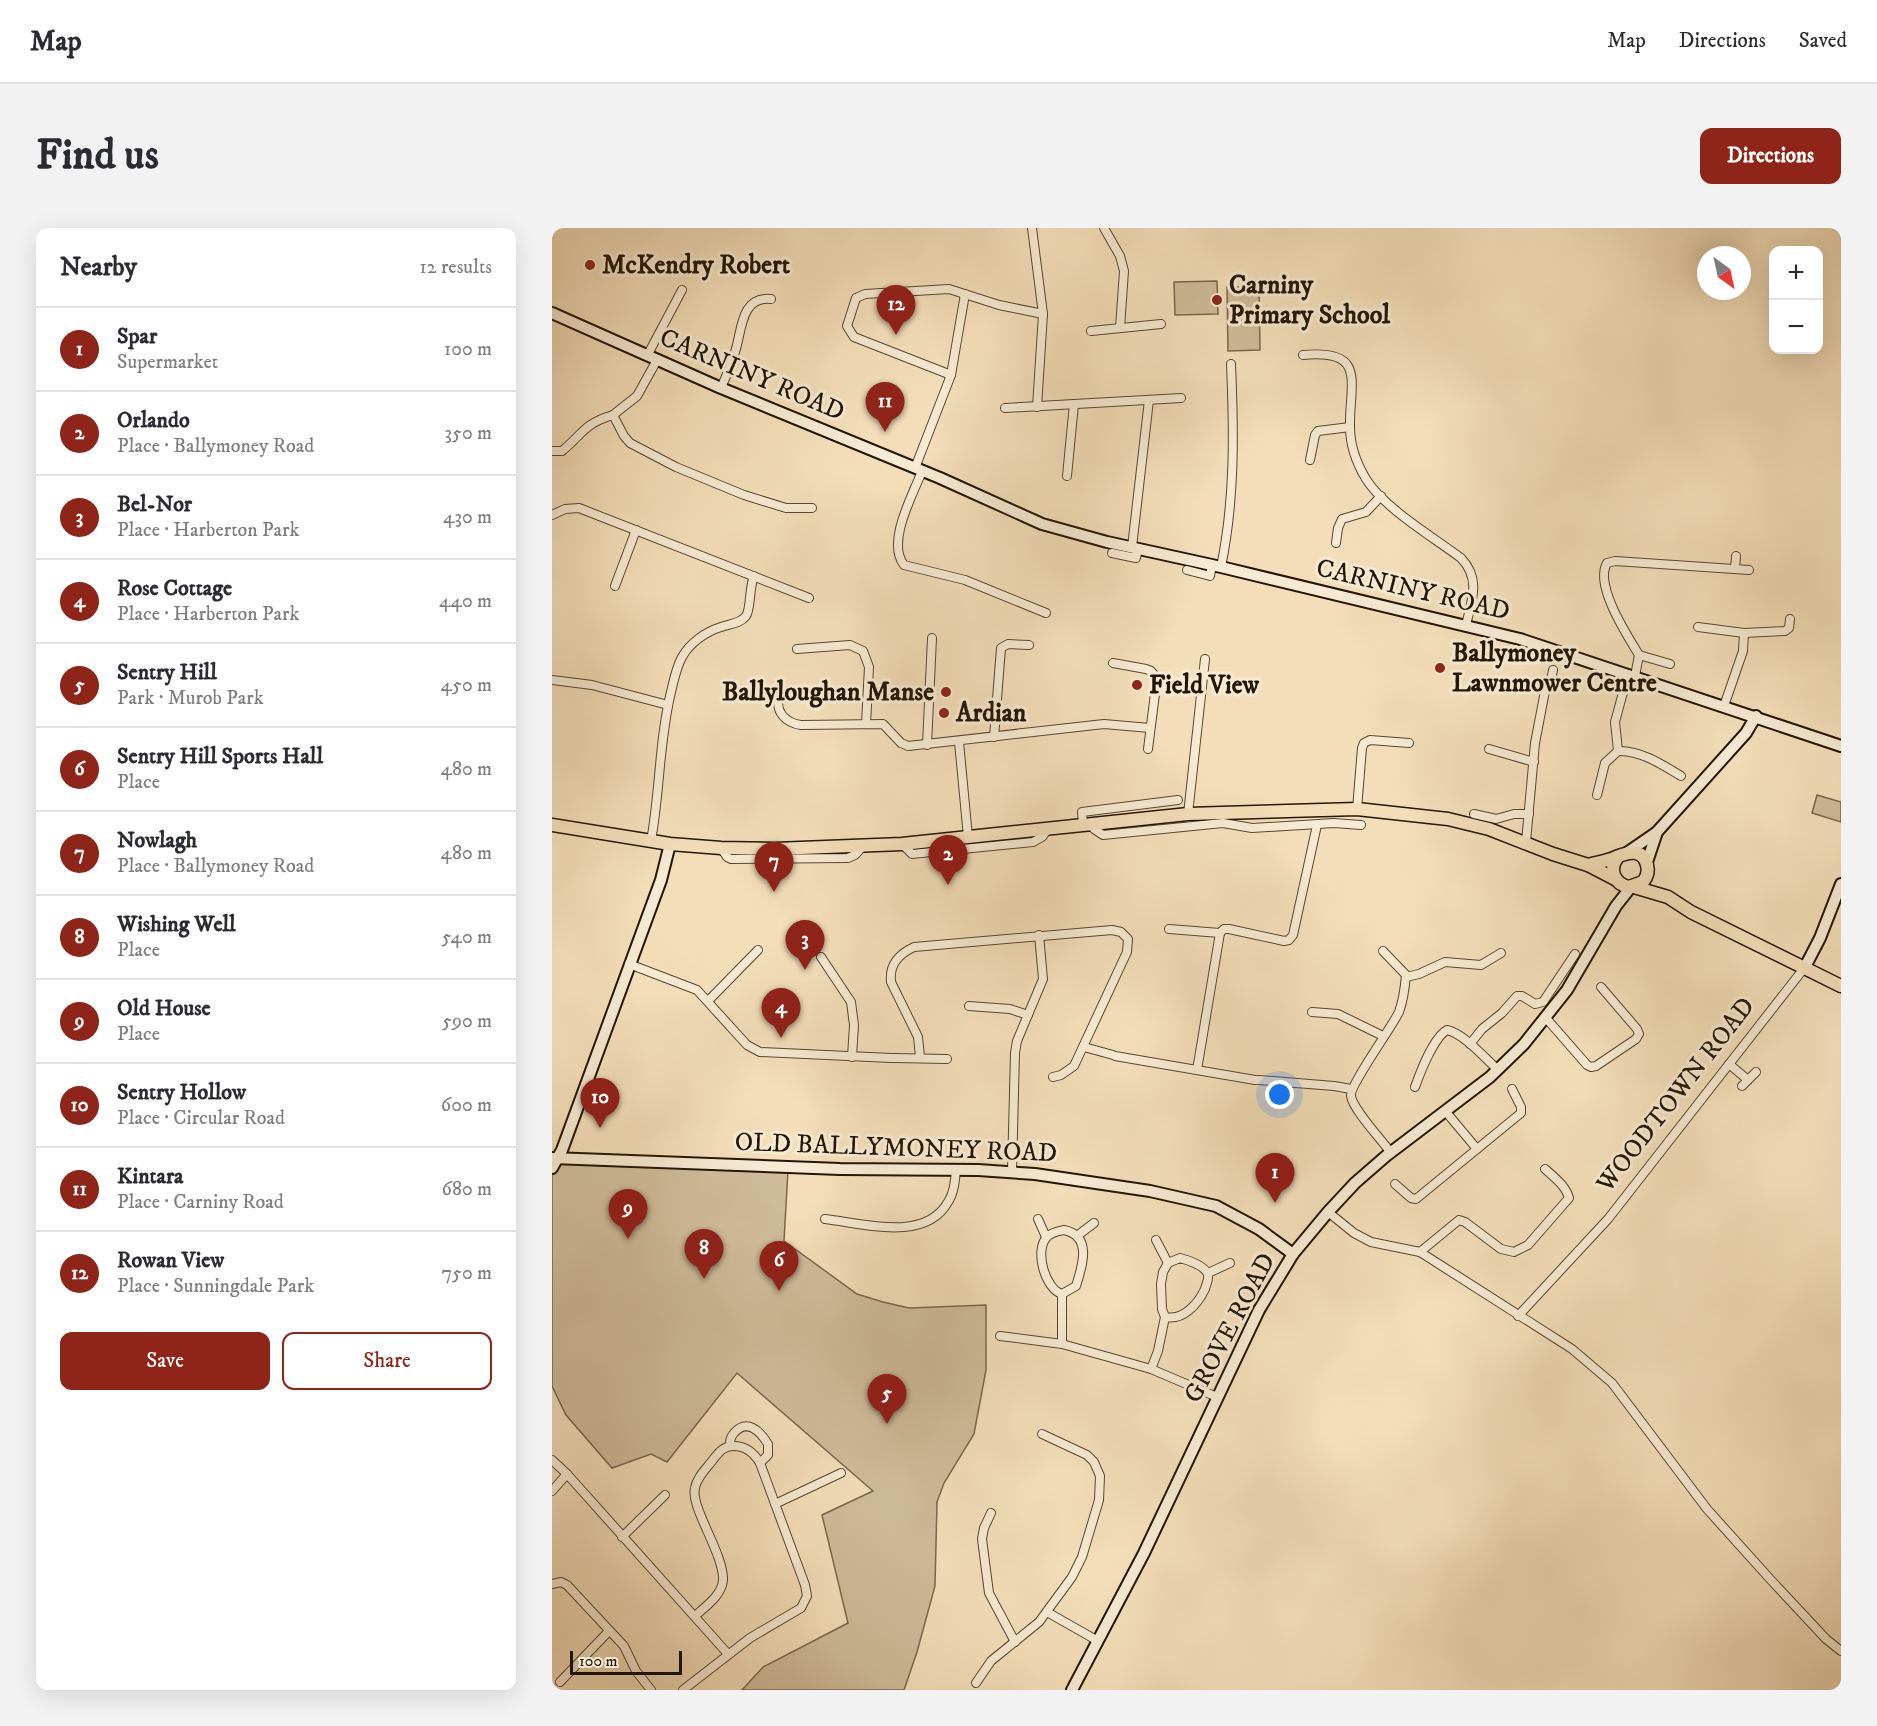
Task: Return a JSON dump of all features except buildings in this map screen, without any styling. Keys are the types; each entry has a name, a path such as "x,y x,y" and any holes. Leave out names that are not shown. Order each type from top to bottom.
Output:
{"main road":[{"path":"552,825 670,844 775,849 902,844 1188,814 1358,809 1448,819 1489,829 1526,842 1553,854 1588,865 1624,886 1668,897 1699,916 1841,986"},
{"path":"1588,865 1623,854 1639,854 1668,897"},
{"path":"1616,880 1613,866 1623,854"},
{"path":"1633,887 1646,878 1647,865"}],"street":[{"path":"1032,228 1043,314 1037,407"},
{"path":"1104,228 1121,259 1124,271 1120,328"},
{"path":"951,375 858,339 849,331 848,324 855,300 863,294 949,289 1003,307 1043,314"},
{"path":"646,356 682,290"},
{"path":"965,294 951,375 899,531 898,555 904,565 965,580 1046,613"},
{"path":"721,388 735,352 740,326 747,311 757,300 771,299"},
{"name":"CARNINY ROAD","path":"552,313 646,356 918,469 1042,524 1135,548 1466,624 1520,639 1841,746"},
{"path":"1091,331 1161,324"},
{"path":"1303,355 1329,354 1340,358 1348,368 1353,379 1350,427 1360,469 1381,496 1461,558 1469,568 1475,585 1466,624"},
{"path":"552,452 562,451 583,430 599,419 613,414 637,396 657,360"},
{"path":"1187,570 1210,576 1228,534 1234,429 1231,364"},
{"path":"1005,408 1181,398"},
{"path":"1135,548 1149,400"},
{"path":"1067,477 1074,404"},
{"path":"613,414 630,443 676,467 765,502 786,508 812,508"},
{"path":"1310,460 1315,435 1318,431 1350,427"},
{"path":"1336,543 1341,520 1347,516 1366,512 1381,496"},
{"path":"552,515 565,508 579,508 809,598"},
{"path":"615,586 636,530"},
{"name":"CARNINY ROAD","path":"1112,553 1136,558 1135,548"},
{"path":"1735,569 1736,556"},
{"path":"1670,664 1639,655 1620,623 1604,585 1603,569 1607,562 1749,570"},
{"path":"651,841 657,805 663,734 678,665 688,648 696,640 717,628 739,622 745,617 749,610 750,588 754,576"},
{"path":"1698,627 1744,633 1785,631 1790,628 1790,619"},
{"path":"1724,706 1743,651 1744,633"},
{"path":"927,745 932,638"},
{"path":"994,736 1001,648 1008,644 1029,645"},
{"path":"797,649 850,645 863,651 869,667 866,724"},
{"path":"1618,751 1615,723 1639,655"},
{"path":"1188,814 1205,658"},
{"path":"1113,663 1146,669 1156,677 1148,749"},
{"path":"1526,842 1535,743 1546,686 1551,680 1553,670"},
{"path":"552,680 592,685 668,705"},
{"path":"779,697 779,709 786,720 793,723 884,724 904,745 927,745 1104,724 1150,729"},
{"path":"1623,854 1657,832 1746,734 1756,716"},
{"path":"1358,809 1364,742 1371,740 1409,743"},
{"path":"959,741 968,837"},
{"path":"1489,749 1534,762"},
{"path":"1597,795 1605,763 1618,751 1631,752 1649,759 1681,776"},
{"path":"1178,801 1082,812 1088,824 1103,835 1223,823 1252,828 1361,825"},
{"path":"1251,812 1252,828"},
{"path":"1474,814 1496,819 1514,814 1529,814"},
{"path":"1169,929 1220,933 1227,929 1284,941 1292,938 1317,825"},
{"path":"902,844 912,854 1033,842 1042,837 1048,829"},
{"path":"1647,865 1657,832"},
{"path":"554,1161 661,880 670,844"},
{"name":"GROVE ROAD","path":"1616,880 1616,906"},
{"name":"WOODTOWN ROAD","path":"1518,1316 1608,1219 1805,967 1821,938 1841,884"},
{"name":"GROVE ROAD","path":"1072,1690 1144,1553 1259,1310 1293,1254 1355,1183 1498,1070 1546,1018 1567,990 1616,906 1633,887"},
{"path":"920,1057 918,1037 891,982 891,968 899,956 915,947 1039,935 1112,930 1121,932 1128,939 1127,952 1084,1047 1070,1070 1053,1077"},
{"path":"1197,1070 1220,933"},
{"path":"1012,1171 1015,1053 1017,1041 1043,979 1039,935"},
{"path":"708,1000 758,950"},
{"path":"1383,951 1404,972 1406,977 1400,1010 1351,1089 1353,1103 1391,1153"},
{"path":"1406,977 1451,961 1481,964 1502,953"},
{"path":"1470,1044 1516,996 1522,996 1535,1004 1543,1002 1575,954"},
{"path":"821,957 851,1002 854,1022 852,1057"},
{"path":"629,963 692,987 708,1000 753,1050 852,1057 947,1059"},
{"path":"1546,1018 1587,1065 1596,1066 1636,1039 1639,1034 1601,987"},
{"path":"969,1006 1010,1009 1028,1015"},
{"path":"1312,1012 1338,1014 1383,1036"},
{"path":"1415,1087 1442,1033 1448,1030 1470,1044 1498,1070"},
{"path":"1084,1047 1114,1056 1257,1080 1351,1089"},
{"path":"1729,1064 1745,1083 1756,1072"},
{"path":"1395,1184 1415,1199 1477,1149 1521,1113 1521,1107 1512,1089"},
{"path":"1446,1112 1477,1149"},
{"name":"OLD BALLYMONEY ROAD","path":"554,1161 1012,1171 1142,1190 1213,1205 1239,1217 1293,1254"},
{"path":"1420,1252 1459,1220 1504,1250 1511,1252 1522,1249 1569,1198 1560,1183 1545,1169"},
{"path":"825,1219 897,1227 924,1223 938,1216 948,1202 953,1192 957,1170"},
{"path":"1328,1212 1354,1233 1371,1242 1420,1252 1572,1349 1612,1383 1707,1509 1786,1596 1841,1652"},
{"path":"1038,1219 1046,1237 1041,1251 1046,1278 1053,1289 1062,1294"},
{"path":"1077,1236 1094,1222"},
{"path":"1046,1237 1064,1230 1072,1232 1077,1236 1084,1250 1076,1286 1062,1294"},
{"path":"1156,1240 1168,1263"},
{"path":"1151,1369 1158,1351 1165,1317 1162,1310 1163,1272 1168,1263 1175,1258 1184,1258 1204,1269 1209,1279 1196,1306 1180,1315 1165,1317"},
{"path":"1208,1273 1230,1263"},
{"path":"1062,1294 1062,1344"},
{"path":"1000,1336 1062,1344 1151,1369 1217,1397"},
{"path":"730,1446 730,1437 738,1428 748,1425 768,1444 768,1455 759,1463"},
{"path":"976,1683 991,1661 1039,1622 1072,1577 1082,1557 1099,1500 1098,1468 1091,1458 1042,1434"},
{"path":"683,1690 750,1638 796,1612 805,1602 807,1588 775,1504 756,1456 747,1450 730,1446 718,1453 694,1489 696,1502 710,1534 723,1576 719,1592 695,1616"},
{"path":"552,1460 728,1654"},
{"path":"775,1504 841,1473"},
{"path":"552,1491 567,1474"},
{"path":"622,1537 664,1495"},
{"path":"991,1513 982,1539 989,1593 1015,1642"},
{"path":"552,1584 561,1582 567,1585 624,1646 636,1671 651,1690"},
{"path":"1047,1612 1098,1641"},
{"path":"560,1682 609,1630"}],"shaded area":[{"path":"1217,281 1218,314 1175,315 1174,282"},
{"path":"1227,287 1259,287 1260,350 1228,351"},
{"path":"1817,795 1841,802 1841,822 1812,813"},
{"path":"557,1158 788,1170 784,1241 857,1294 909,1308 986,1305 986,1370 974,1434 944,1483 937,1502 935,1586 904,1690 742,1690 763,1667 848,1623 822,1515 873,1491 737,1373 667,1462 651,1454 612,1468 566,1415 552,1386 552,1175"}],"place":[{"name":"McKendry Robert","path":"590,265"},
{"name":"Carniny Primary School","path":"1217,300"},
{"name":"Rowan View","path":"896,335"},
{"name":"Kintara","path":"885,432"},
{"name":"Ballymoney Lawnmower Centre","path":"1440,668"},
{"name":"Field View","path":"1137,685"},
{"name":"Ballyloughan Manse","path":"946,692"},
{"name":"Ardian","path":"944,713"},
{"name":"Orlando","path":"948,885"},
{"name":"Nowlagh","path":"774,892"},
{"name":"Bel-Nor","path":"805,970"},
{"name":"Rose Cottage","path":"781,1038"},
{"name":"Sentry Hollow","path":"600,1128"},
{"name":"Spar","path":"1275,1203"},
{"name":"Old House","path":"628,1239"},
{"name":"Wishing Well","path":"704,1279"},
{"name":"Sentry Hill Sports Hall","path":"779,1291"},
{"name":"Sentry Hill","path":"887,1424"}]}
